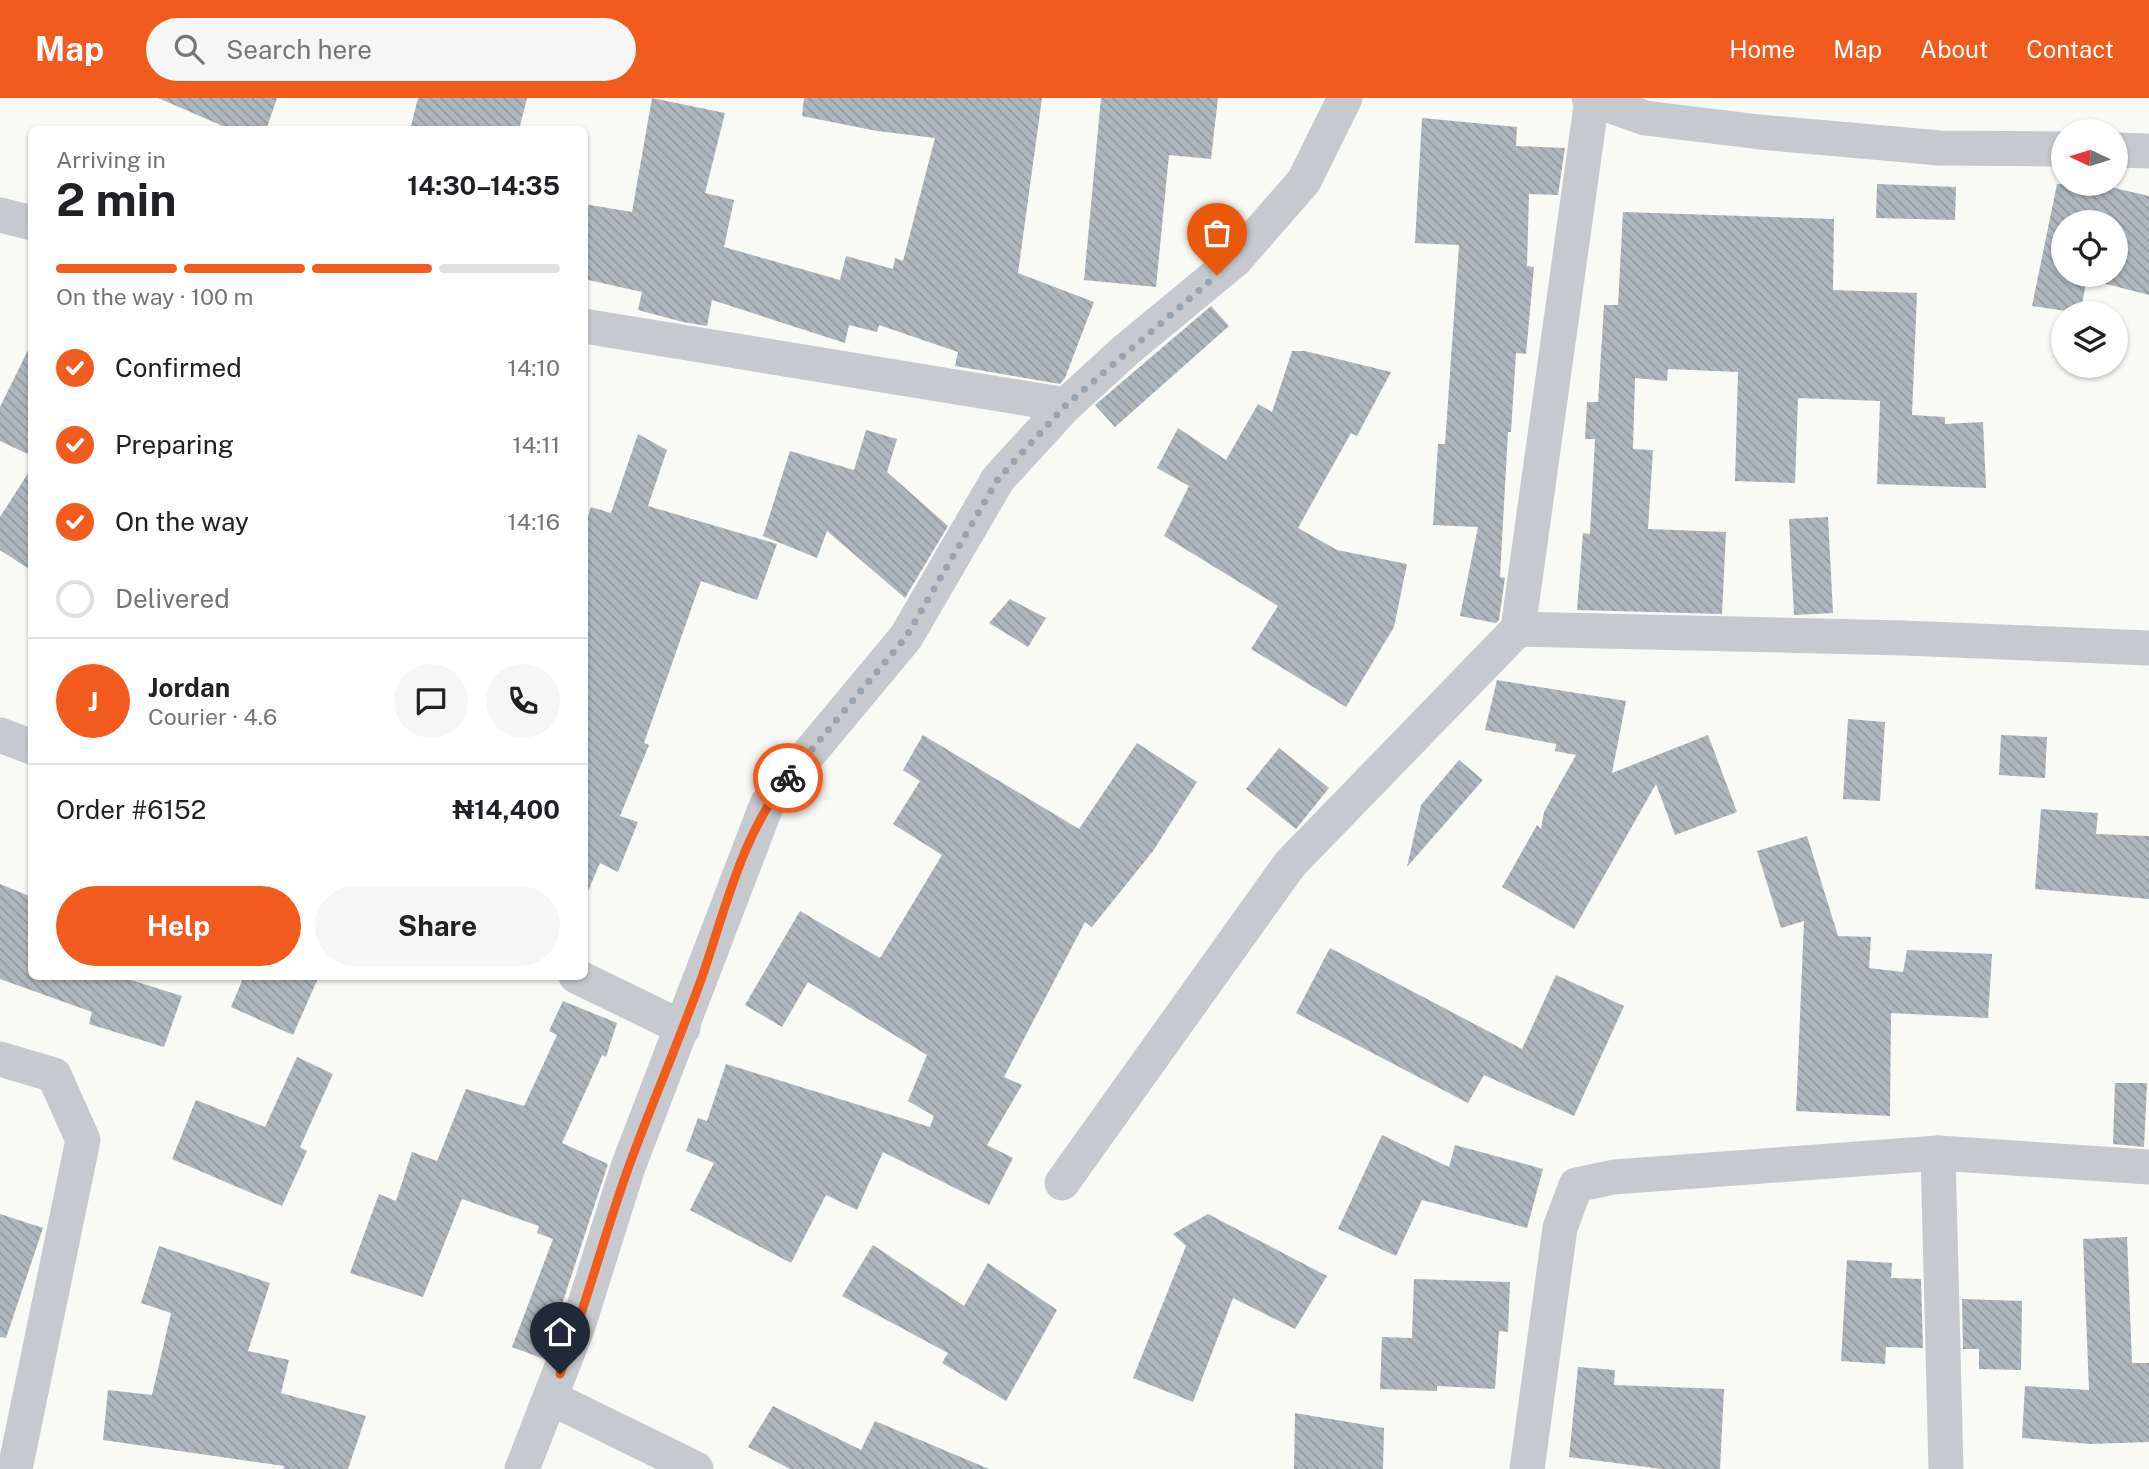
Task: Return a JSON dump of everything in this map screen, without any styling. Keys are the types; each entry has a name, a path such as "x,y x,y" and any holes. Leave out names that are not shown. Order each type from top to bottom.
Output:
{"street":[{"path":"522,1469 578,1326 628,1167 766,804 906,637 998,479 1066,405 1235,260 1304,181 1345,98"},
{"path":"1062,1182 1290,864 1518,629 1591,99 1645,118 1760,132 1940,148 2051,149"},
{"path":"2128,150 2149,151"},
{"path":"0,215 28,222"},
{"path":"588,327 1066,405"},
{"path":"1518,629 1904,638 2149,648"},
{"path":"0,735 28,746"},
{"path":"584,980 683,1028"},
{"path":"0,1059 54,1075 83,1140 15,1469"},
{"path":"1938,1153 1946,1469"},
{"path":"1527,1469 1560,1228 1576,1185 1614,1177 1938,1153 2149,1167"},
{"path":"551,1398 696,1469"}],"building":[{"path":"158,98 277,98 267,126 223,126"},
{"path":"418,98 527,98 520,126 411,126"},
{"path":"652,98 725,113 705,193 734,200 724,247 840,280 846,256 893,269 895,258 903,261 935,138 877,131 802,116 804,98 1042,98 1018,273 1094,302 1065,378 1060,384 955,366 958,352 879,325 877,332 849,325 845,343 712,300 707,326 683,322 638,310 642,292 588,280 588,205 632,212"},
{"path":"1101,98 1218,98 1211,159 1169,155 1156,287 1084,280"},
{"path":"1422,118 1517,127 1516,146 1565,148 1558,195 1529,194 1527,266 1534,267 1526,354 1516,353 1511,432 1508,432 1500,577 1505,578 1499,620 1496,623 1460,616 1478,527 1433,525 1438,444 1445,444 1459,245 1415,243"},
{"path":"1877,184 1956,187 1955,220 1876,218"},
{"path":"2128,191 2149,196 2149,295 2118,287 2128,287 2128,210 2052,210 2055,196 2128,196"},
{"path":"1623,212 1834,219 1833,290 1917,293 1912,415 1945,417 1945,424 1983,422 1986,488 1877,484 1880,401 1798,398 1795,483 1735,481 1738,372 1668,369 1667,381 1635,378 1633,449 1653,450 1648,529 1726,532 1722,614 1577,610 1583,533 1590,534 1595,439 1585,439 1587,402 1598,402 1604,305 1618,305"},
{"path":"2051,213 2051,287 2085,287 2082,301 2051,301 2051,309 2032,306"},
{"path":"1211,306 1229,326 1115,427 1095,405"},
{"path":"28,350 28,454 0,441 0,407"},
{"path":"1292,351 1305,351 1391,372 1357,436 1351,433 1298,528 1337,550 1407,564 1394,627 1346,707 1251,649 1278,606 1164,536 1189,486 1157,468 1178,428 1226,460 1258,404 1272,412"},
{"path":"866,430 897,439 887,472 948,526 905,598 827,531 817,558 763,536 790,451 854,470"},
{"path":"638,434 667,450 648,506 777,544 757,600 701,581 644,743 649,745 620,816 638,822 618,872 600,863 588,891 588,516 591,507 611,513"},
{"path":"28,473 28,568 0,550 0,517"},
{"path":"1828,517 1833,613 1794,615 1789,519"},
{"path":"1010,599 1046,618 1028,647 989,623"},
{"path":"1497,680 1626,701 1612,773 1708,735 1737,812 1675,835 1656,784 1574,929 1502,887 1537,825 1541,829 1544,812 1576,755 1555,751 1556,744 1485,730"},
{"path":"1848,719 1885,722 1880,801 1843,799"},
{"path":"923,735 1079,829 1137,743 1197,782 1153,851 1092,927 1085,922 1004,1077 1022,1085 987,1145 1013,1158 989,1205 883,1152 857,1210 826,1195 791,1263 690,1210 714,1163 686,1151 698,1118 707,1121 726,1064 930,1127 934,1116 908,1101 927,1055 808,982 782,1027 745,1005 800,911 880,958 942,855 893,824 920,781 903,770"},
{"path":"2001,735 2047,737 2045,778 1999,775"},
{"path":"1279,748 1329,788 1296,829 1246,789"},
{"path":"1459,760 1483,780 1407,867 1421,805"},
{"path":"2041,809 2098,813 2096,834 2149,836 2149,899 2035,889"},
{"path":"1807,836 1838,936 1871,937 1869,968 1903,972 1907,950 1992,954 1988,1018 1891,1013 1890,1116 1796,1111 1804,921 1781,928 1757,851"},
{"path":"0,884 28,895 28,980 131,980 182,996 164,1047 89,1024 92,1012 0,979"},
{"path":"1330,948 1522,1049 1556,975 1624,1006 1574,1116 1484,1075 1468,1103 1296,1013"},
{"path":"242,980 317,980 293,1035 231,1007"},
{"path":"563,1001 617,1023 606,1057 602,1055 562,1143 608,1164 544,1359 512,1347 553,1239 537,1233 539,1226 462,1199 423,1297 350,1273 379,1194 396,1201 412,1152 437,1161 466,1089 524,1106 557,1035 549,1031"},
{"path":"297,1057 333,1074 300,1147 307,1151 282,1206 172,1159 196,1100 265,1127"},
{"path":"2115,1083 2147,1083 2144,1147 2113,1144"},
{"path":"1382,1135 1449,1167 1455,1145 1543,1169 1527,1228 1422,1200 1396,1256 1338,1229"},
{"path":"0,1214 43,1228 6,1338 0,1337"},
{"path":"1208,1214 1327,1276 1295,1329 1233,1298 1193,1402 1133,1378 1186,1246 1173,1234"},
{"path":"2127,1237 2132,1363 2149,1363 2149,1442 2091,1444 2022,1438 2025,1386 2089,1390 2083,1239"},
{"path":"873,1245 964,1306 988,1263 1057,1310 1006,1401 942,1363 948,1353 842,1296"},
{"path":"159,1246 270,1283 248,1351 289,1360 281,1393 366,1416 348,1469 283,1469 284,1466 103,1440 108,1390 152,1395 171,1313 141,1303"},
{"path":"1847,1260 1892,1263 1891,1278 1921,1279 1923,1348 1886,1347 1885,1364 1841,1361"},
{"path":"1414,1279 1510,1282 1508,1332 1499,1331 1495,1389 1437,1386 1437,1391 1380,1389 1382,1337 1412,1338"},
{"path":"1962,1299 2022,1301 2021,1370 1979,1369 1979,1349 1963,1349"},
{"path":"1578,1367 1615,1370 1614,1385 1724,1389 1720,1469 1662,1469 1569,1457"},
{"path":"773,1406 861,1450 875,1421 989,1469 790,1469 748,1447"},
{"path":"1295,1413 1384,1428 1383,1469 1294,1469"}],"way so far":[{"path":"788,778 906,637 998,479 1066,405 1126,350 1217,275"}],"route":[{"path":"560,1374 578,1326 628,1167 683,1028 746,854 766,804 788,778"}]}
